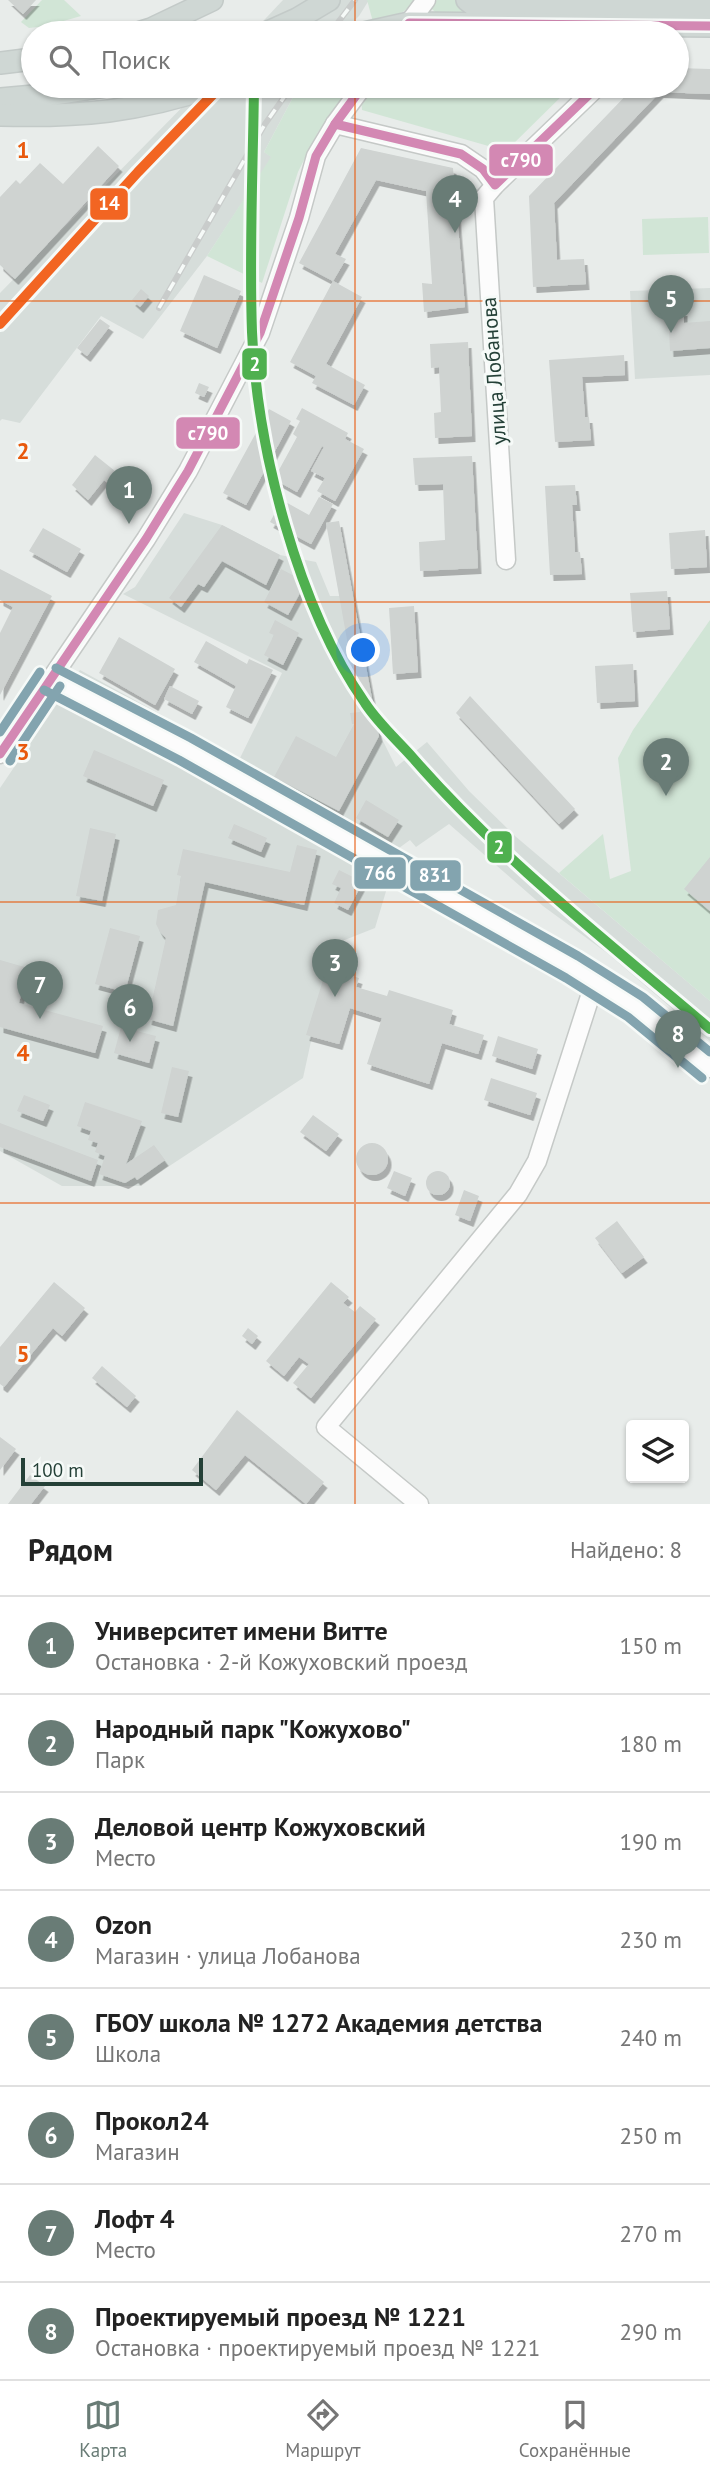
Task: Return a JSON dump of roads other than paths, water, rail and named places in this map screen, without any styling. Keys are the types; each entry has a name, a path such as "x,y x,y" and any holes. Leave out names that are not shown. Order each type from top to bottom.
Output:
{"main road":[{"path":"168,21 212,0"},
{"path":"293,21 329,0"},
{"path":"467,0 480,10 587,5 710,9"},
{"path":"689,28 710,26"},
{"path":"0,63 21,60"},
{"path":"1,107 39,98"},
{"path":"1,107 99,114 173,98"}],"street":[{"path":"411,21 426,0"},
{"path":"664,21 676,9"},
{"path":"0,754 173,497 260,333 299,218 316,156 354,98"},
{"path":"335,124 461,154 483,169 495,185 585,98"},
{"name":"улица Лобанова","path":"495,185 484,198 506,560"},
{"path":"50,679 185,749 595,981 635,1007 710,1068"},
{"path":"419,1504 326,1427 518,1194 537,1161 595,981"}],"railway":[{"path":"339,21 355,0"},
{"path":"159,308 265,124 283,98"}],"place":[{"name":"Ozon","path":"455,233"},
{"name":"ГБОУ школа № 1272 Академия детства","path":"671,333"},
{"name":"Университет имени Витте","path":"129,524"},
{"name":"Народный парк \"Кожухово\"","path":"666,796"},
{"name":"Деловой центр Кожуховский","path":"335,997"},
{"name":"Лофт 4","path":"40,1019"},
{"name":"Прокол24","path":"130,1042"},
{"name":"Проектируемый проезд № 1221","path":"678,1068"}]}
